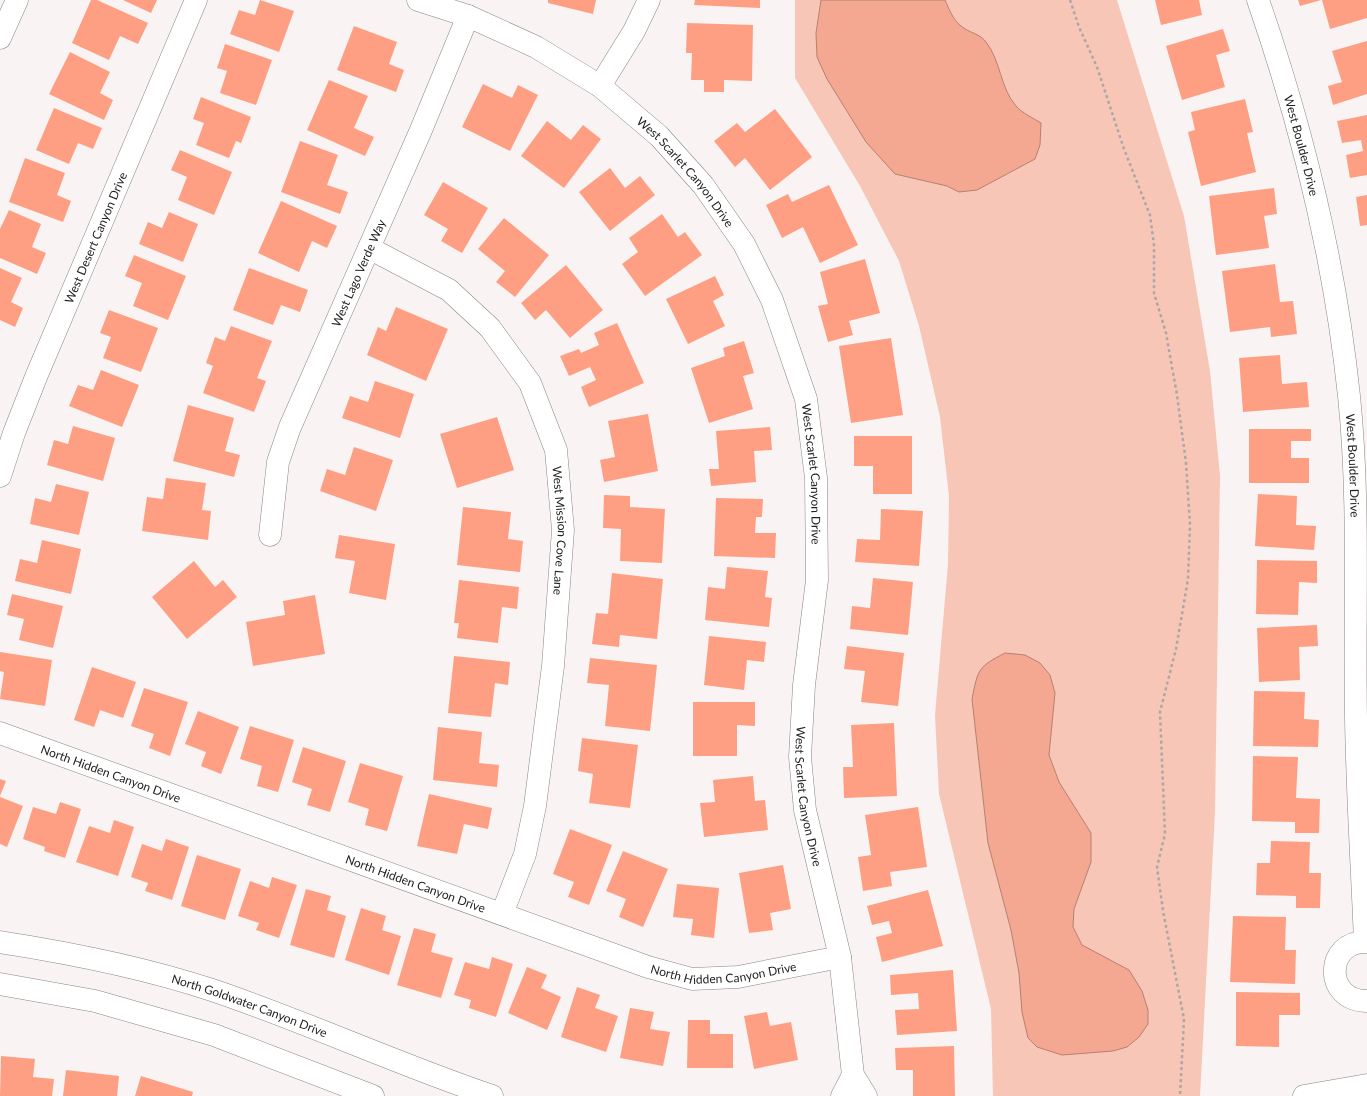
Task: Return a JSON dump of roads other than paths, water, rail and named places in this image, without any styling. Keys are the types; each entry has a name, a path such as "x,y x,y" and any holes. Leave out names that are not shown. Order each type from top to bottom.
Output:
{"street":[{"path":"0,38 17,0"},
{"name":"West Desert Canyon Drive","path":"0,476 14,433 36,377 196,0"},
{"name":"West Scarlet Canyon Drive","path":"418,0 468,16 536,47 600,86 658,136 703,185 744,244 772,300 806,399 816,478 816,580 804,685 800,757 806,810 840,957 853,1075 866,1096"},
{"path":"600,86 634,31 649,0"},
{"name":"West Boulder Drive","path":"1258,0 1272,39 1298,130 1320,220 1338,319 1349,396 1355,485 1366,941 1355,942 1346,947 1339,954 1335,963 1334,973 1336,983 1342,992 1350,998 1359,1001 1367,1001"},
{"name":"West Lago Verde Way","path":"270,535 278,462 290,427 370,248 468,16"},
{"name":"West Mission Cove Lane","path":"370,248 449,290 490,328 530,383 556,450 563,530 553,666 536,806 525,854 502,914"},
{"name":"North Hidden Canyon Drive","path":"0,733 648,967 692,979 738,977 840,957"},
{"name":"North Goldwater Canyon Drive","path":"0,942 60,951 106,961 211,989 492,1096"},
{"path":"0,984 95,1001 214,1035 373,1096"},
{"path":"842,1096 853,1075"},
{"path":"1304,1096 1367,1085"}]}
